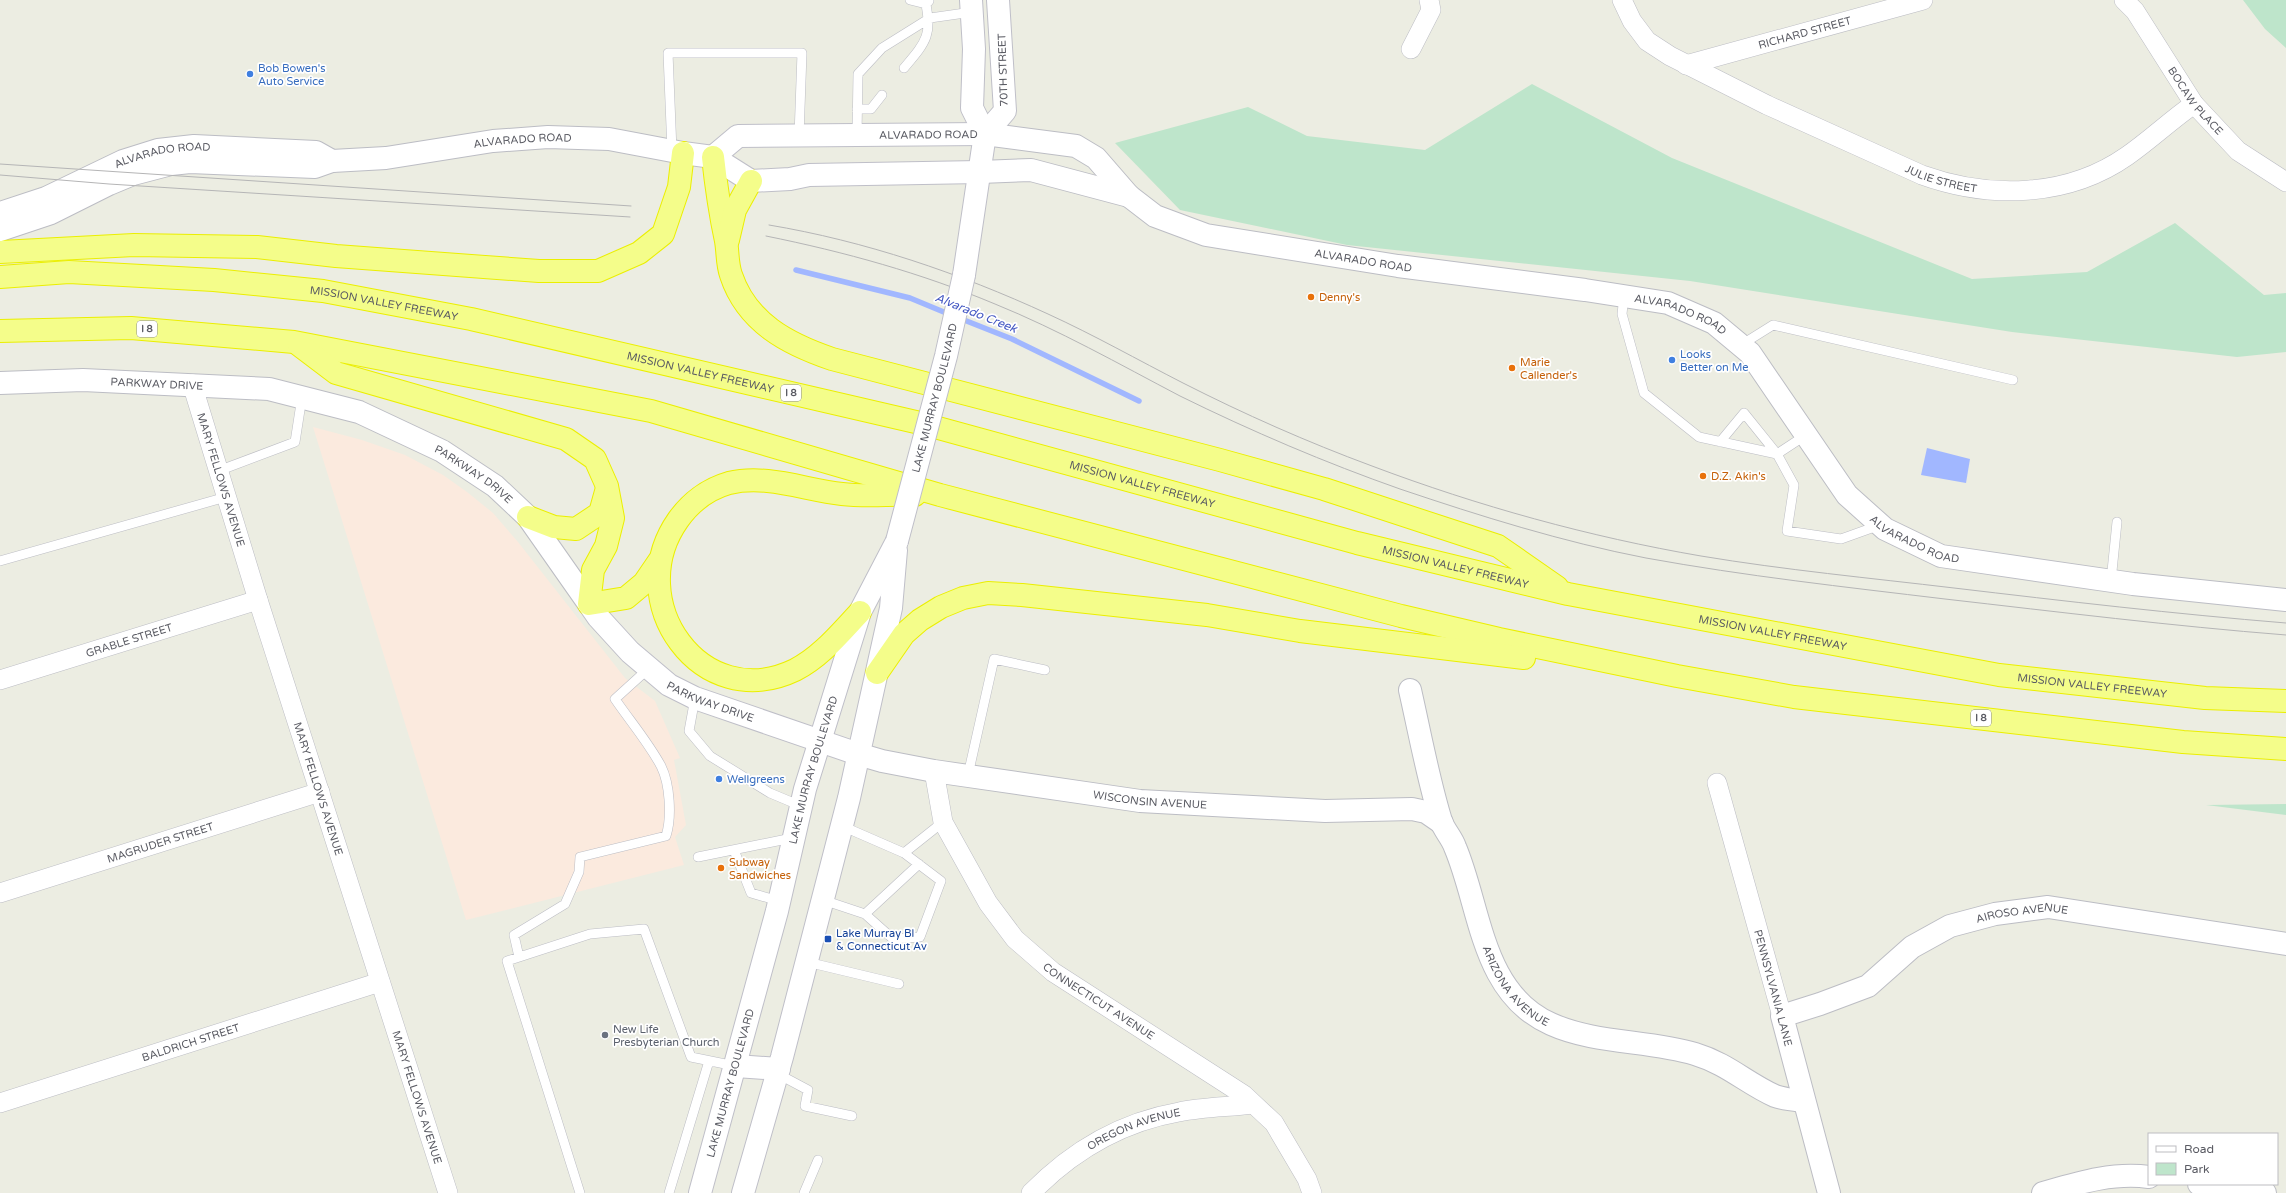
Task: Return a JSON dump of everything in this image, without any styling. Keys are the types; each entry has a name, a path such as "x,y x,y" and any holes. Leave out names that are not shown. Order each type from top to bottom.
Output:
{"highway":[{"path":"0,252 134,245 257,247 336,256 539,271 598,271 639,253 663,234 679,187 678,152"},
{"path":"713,157 717,198 727,247 730,274 740,295 752,312 762,324 780,337 804,349 838,360 1220,460 1346,496 1498,546 1568,594"},
{"path":"727,247 735,210 751,181"},
{"name":"MISSION VALLEY FREEWAY","path":"0,277 69,272 214,280 324,291 471,319 920,423 1349,540 1568,594 1999,675 2205,698 2286,701"},
{"name":"I 8","path":"0,331 131,328 294,342 651,411 940,495 1401,616 1499,639 1676,676 1794,697 2183,742 2286,749"},
{"path":"294,342 336,373 566,439 595,459 607,486 613,518 606,546 593,570 589,604 626,598 644,584 659,561 673,527 686,509 698,498 729,483 758,480 843,494 940,495"},
{"path":"528,517 554,527 576,529 600,513 607,486"},
{"path":"659,561 658,586 662,607 677,639 699,662 725,675 742,679 759,679 795,670 811,660 860,612"},
{"path":"877,673 904,634 920,620 941,606 963,598 988,593 1022,595 1207,615 1300,631 1676,676"}],"street":[{"name":"70TH STREET","path":"986,134 1005,111 998,0"},
{"path":"1411,49 1431,10 1429,0"},
{"name":"JULIE STREET","path":"1622,0 1632,21 1647,41 1686,65 1922,175 1954,185 1981,190 2022,191 2044,188 2087,177 2126,157 2194,104"},
{"name":"RICHARD STREET","path":"1686,65 1923,0"},
{"name":"BOCAW PLACE","path":"2124,0 2135,11 2194,104 2238,150 2286,182"},
{"path":"971,6 974,49 972,108 986,134 980,172"},
{"name":"ALVARADO ROAD","path":"713,157 738,136 986,134 1076,146 1096,158 1129,196 1155,216 1206,236 1398,266 1668,303 1714,323 1750,353 1847,495 1885,529 1942,556 2112,581 2286,600"},
{"name":"ALVARADO ROAD","path":"0,230 50,214 109,184 133,174 171,164 190,162 315,167 332,161 378,159 493,141 555,137 609,139 713,157 751,181 790,179 809,175 1031,170 1129,196"},
{"name":"ALVARADO ROAD","path":"0,213 46,198 123,161 164,149 194,146 316,152 332,161"},
{"name":"LAKE MURRAY BOULEVARD","path":"743,1193 778,1071 842,826 891,608 897,541 946,356 964,275 976,206 980,172"},
{"name":"PARKWAY DRIVE","path":"0,383 83,380 192,384 269,389 359,412 442,451 495,486 528,517 598,617 630,652 648,669 669,685 695,698 822,740 858,754"},
{"name":"MARY FELLOWS AVENUE","path":"192,384 258,600 448,1193"},
{"name":"LAKE MURRAY BOULEVARD","path":"700,1193 736,1066 779,901 801,806 860,612 897,541"},
{"name":"GRABLE STREET","path":"0,680 258,600"},
{"name":"ARIZONA AVENUE","path":"1410,690 1442,823 1455,846 1489,955 1506,985 1539,1018 1573,1031 1695,1054 1726,1066 1775,1096 1803,1101"},
{"name":"WISCONSIN AVENUE","path":"858,754 882,761 934,771 1140,801 1325,811 1412,809 1426,812 1442,823"},
{"name":"CONNECTICUT AVENUE","path":"934,771 943,822 988,903 1015,939 1053,972 1244,1095 1274,1123 1307,1179 1312,1193"},
{"name":"PENNSYLVANIA LANE","path":"1718,782 1782,1016 1803,1101 1830,1193"},
{"name":"MAGRUDER STREET","path":"0,893 320,792"},
{"name":"AIROSO AVENUE","path":"1782,1016 1868,986 1912,947 1950,926 1995,914 2048,907 2286,944"},
{"name":"BALDRICH STREET","path":"0,1103 380,982"},
{"path":"736,1066 778,1071"},
{"name":"OREGON AVENUE","path":"1031,1193 1059,1167 1083,1149 1124,1128 1179,1112 1253,1104"},
{"path":"2043,1193 2092,1179 2138,1176 2148,1177"},
{"path":"2207,1185 2265,1193"}],"lane":[{"path":"904,68 925,43 930,18 927,1 910,0"},
{"path":"857,135 858,74 882,48 930,18 971,6"},
{"path":"678,152 668,53 802,53 799,136"},
{"path":"857,109 871,109 882,95"},
{"path":"1624,296 1622,314 1644,393 1699,437 1777,454 1806,435"},
{"path":"1741,345 1773,325 2013,380"},
{"path":"218,471 295,442 302,397"},
{"path":"1720,442 1744,413 1777,454 1794,485 1787,531 1841,539 1880,525"},
{"path":"0,561 226,497"},
{"path":"2112,581 2117,522"},
{"path":"968,775 994,659 1045,670"},
{"path":"519,957 514,935 565,904 579,872 580,858 666,836 670,823 669,801 661,767 615,699 648,669"},
{"path":"695,698 689,731 710,756 770,793 801,806"},
{"path":"904,853 943,822"},
{"path":"823,900 865,914 893,938 920,937 941,881 904,853 842,826"},
{"path":"698,857 794,838"},
{"path":"734,850 751,893 779,901"},
{"path":"865,914 919,864"},
{"path":"580,1193 507,961 590,934 644,929 691,1057 736,1066"},
{"path":"807,962 899,984"},
{"path":"669,1193 709,1061"},
{"path":"778,1071 808,1090 806,1106 852,1116"},
{"path":"804,1193 818,1160"}],"shaded area":[{"path":"313,427 362,440 405,455 443,475 467,492 493,513 518,542 625,678 655,701 680,758 674,760 686,825 675,837 684,865 466,920"}],"green space":[{"path":"2243,0 2286,0 2286,48 2265,29"},
{"path":"1532,84 1672,158 1972,279 2087,272 2175,223 2264,295 2286,293 2286,352 2237,357 2012,332 1690,281 1347,245 1180,210 1115,143 1248,107 1307,136 1425,150"},
{"path":"2286,804 2286,815 2206,805"}],"water":[{"path":"1927,448 1970,459 1966,483 1921,475"}],"waterway":[{"name":"Alvarado Creek","path":"796,270 910,298 951,315"},
{"name":"Alvarado Creek","path":"959,318 1012,339 1139,401"}],"tram line":[{"path":"0,164 631,206"},
{"path":"0,175 109,184 630,217"},
{"path":"769,225 876,249 946,272 1014,299 1065,322 1252,417 1348,457 1412,481 1493,507 1576,530 1659,548 1764,566 2120,607 2286,623"},
{"path":"766,236 854,256 911,273 967,293 1019,314 1089,348 1180,396 1289,446 1400,489 1461,509 1553,536 1615,552 1758,576 2073,614 2286,635"}],"place":[{"name":"Bob Bowen's Auto Service","path":"250,74"},
{"name":"Denny's","path":"1311,297"},
{"name":"Looks Better on Me","path":"1672,360"},
{"name":"Marie Callender's","path":"1512,368"},
{"name":"D.Z. Akin's","path":"1703,476"},
{"name":"Wellgreens","path":"719,779"},
{"name":"Subway Sandwiches","path":"721,868"},
{"name":"Lake Murray Bl & Connecticut Av","path":"828,939"},
{"name":"New Life Presbyterian Church","path":"605,1035"}]}
